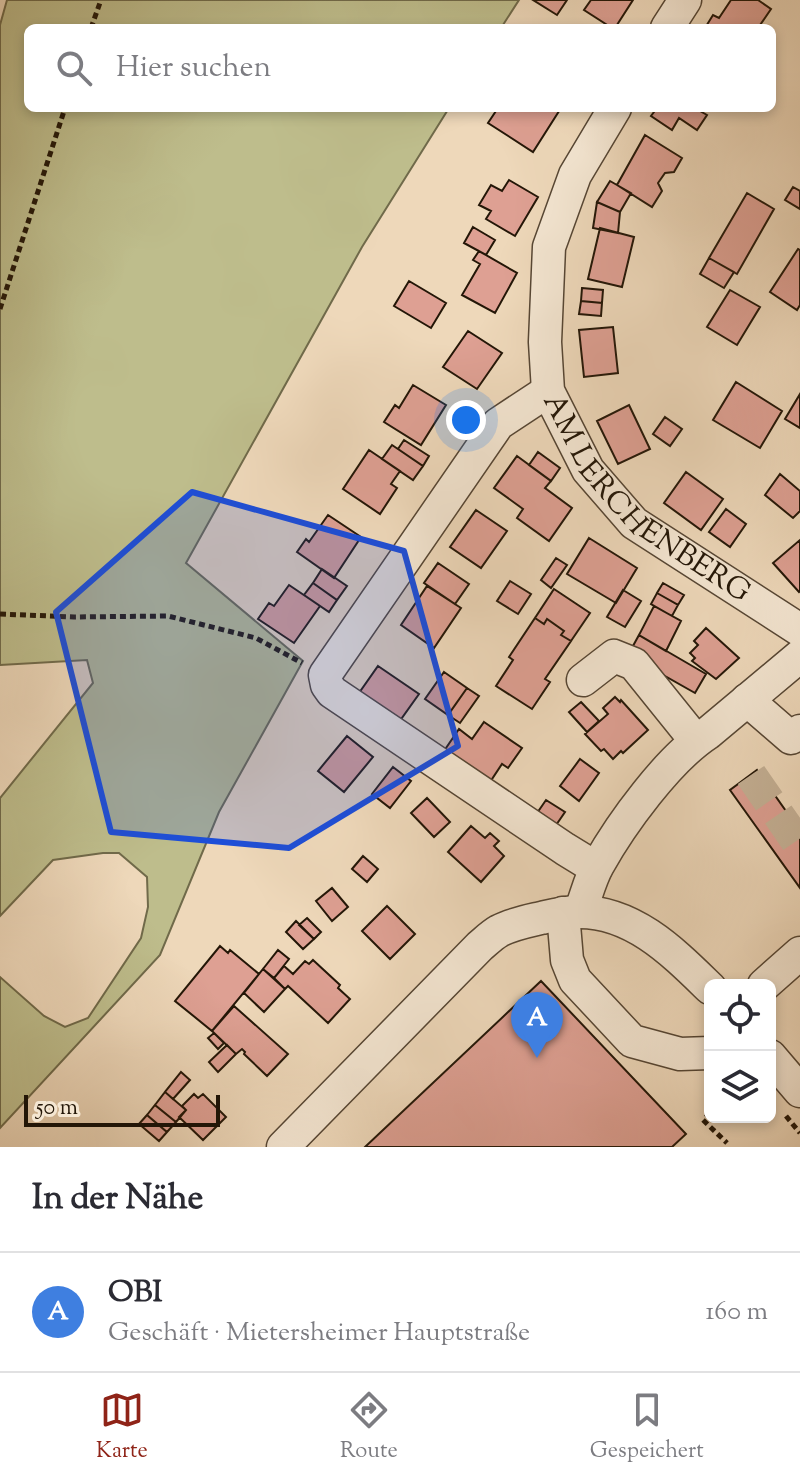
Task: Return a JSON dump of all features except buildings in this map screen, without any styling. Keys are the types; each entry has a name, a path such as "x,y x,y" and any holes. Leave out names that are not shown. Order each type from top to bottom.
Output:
{"street":[{"path":"670,24 685,0"},
{"name":"AM LERCHENBERG","path":"613,112 575,175 549,247 545,342 548,391 588,470 634,523 800,630"},
{"path":"548,391 498,424 325,675 332,692 596,868"},
{"path":"583,680 614,656 634,664 696,741"},
{"path":"704,1053 680,1054 632,1041 575,980 567,960 572,912 629,816 663,776 696,741 800,656"},
{"path":"747,700 791,738 800,731"},
{"path":"283,1147 480,946 499,931 519,923 572,912 622,919 674,953 704,982"},
{"path":"771,979 800,953"},
{"path":"776,1063 800,1091"}],"path":[{"path":"92,24 101,0"},
{"path":"0,309 64,112"},
{"path":"0,614 168,616 256,638 325,675"},
{"path":"706,1123 727,1143"}],"highlighted area":[{"path":"192,492 404,551 458,746 289,848 111,832 56,612"}],"shaded area":[{"path":"7,0 519,0 504,24 24,24 24,112 446,112 362,247 186,563 303,661 219,812 160,955 0,1128 0,977 44,1016 65,1027 88,1018 141,938 148,907 147,877 119,853 103,853 53,860 0,916 0,798 93,683 87,660 0,665 0,25"}],"tunnel":[{"path":"751,775 800,846"}],"place":[{"name":"OBI","path":"537,1058"}]}
